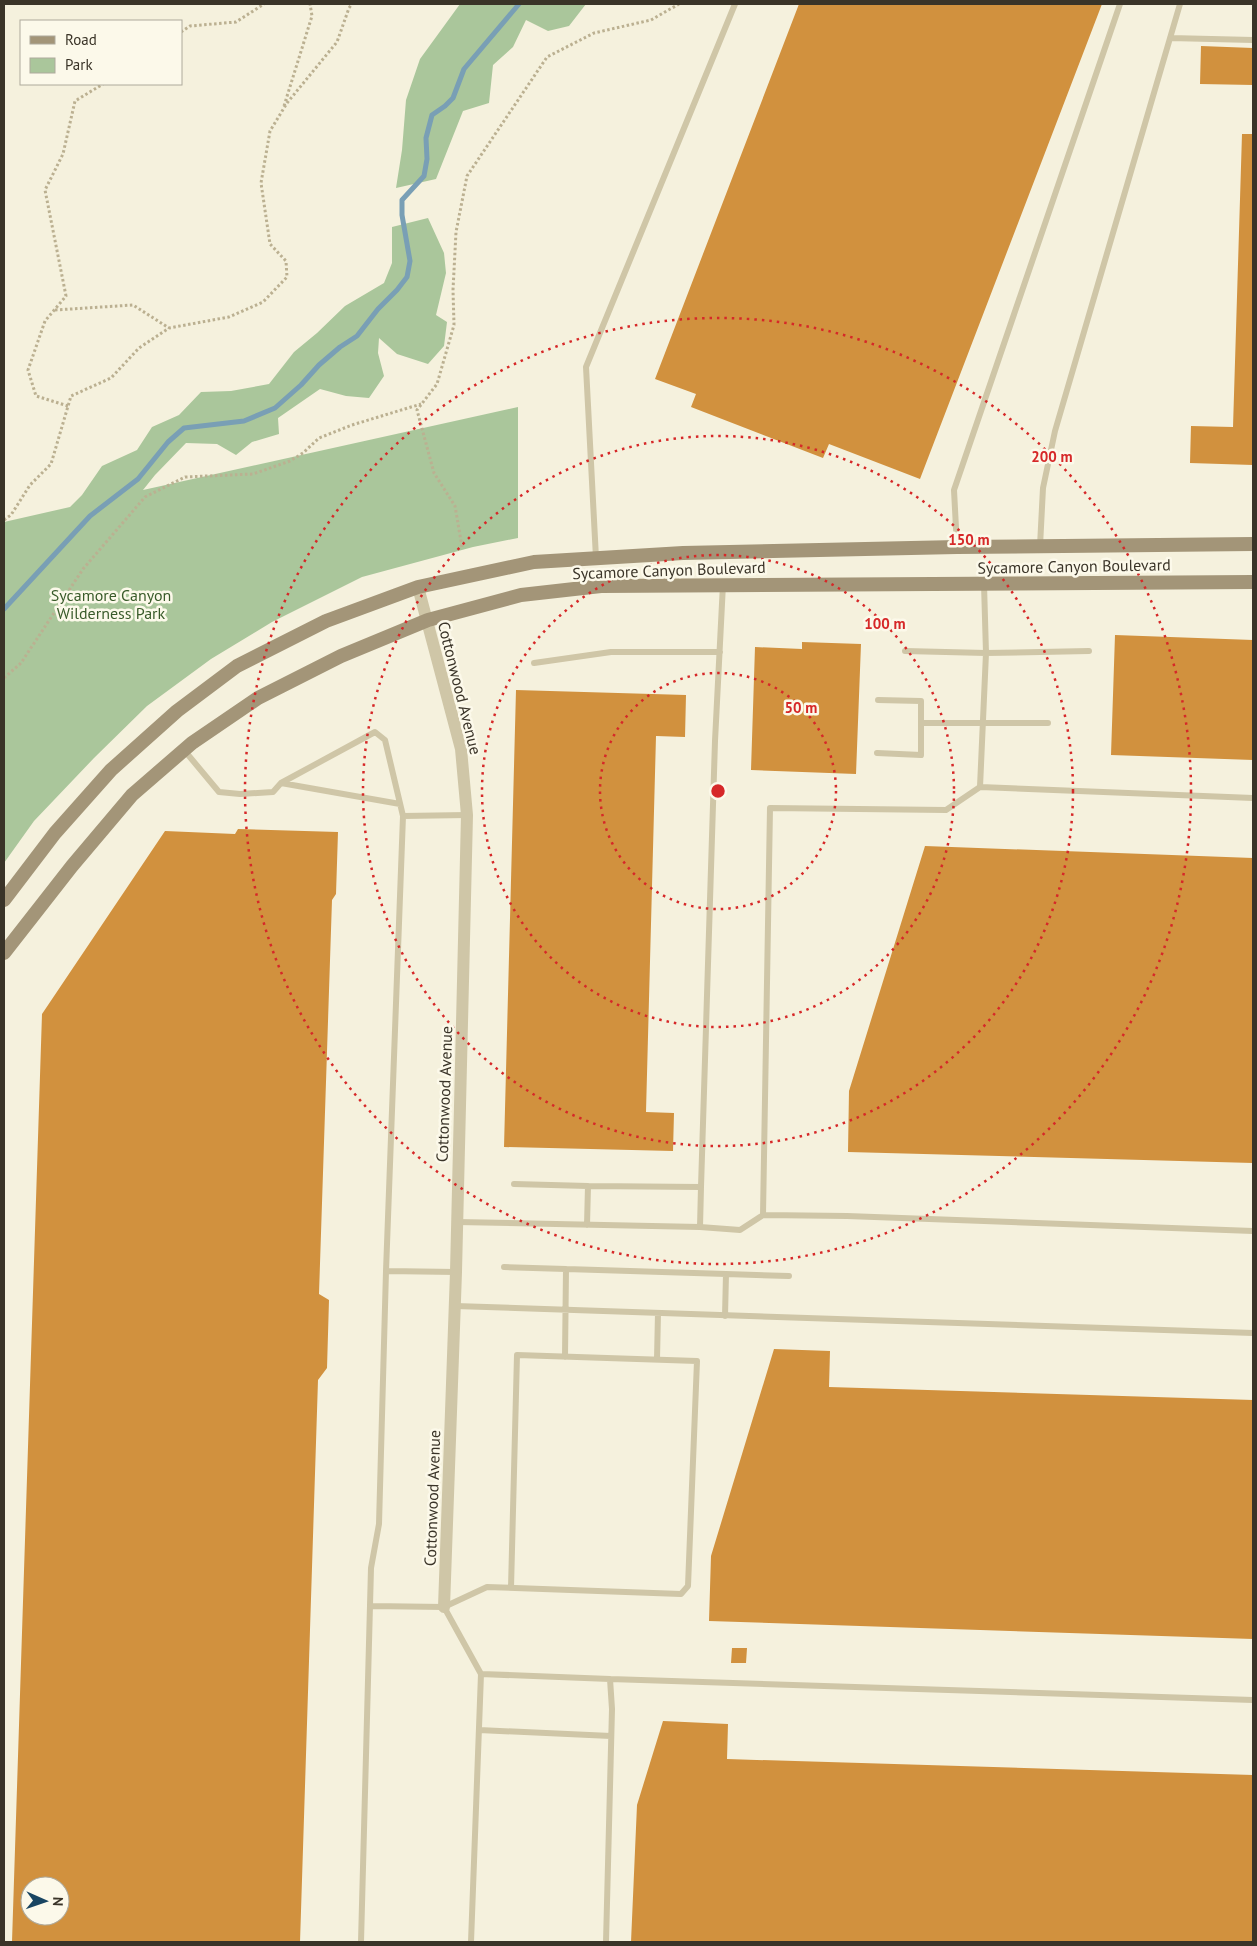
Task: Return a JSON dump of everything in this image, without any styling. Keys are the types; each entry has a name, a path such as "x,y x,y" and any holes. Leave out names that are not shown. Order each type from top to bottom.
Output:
{"main road":[{"name":"Sycamore Canyon Boulevard","path":"4,900 55,833 111,770 177,711 237,666 326,621 418,587 534,562 683,553 957,547 1253,544"},
{"name":"Sycamore Canyon Boulevard","path":"4,953 72,866 132,795 184,750 258,698 341,656 428,620 530,594 601,586 1253,582"}],"street":[{"name":"Cottonwood Avenue","path":"418,587 461,749 467,815 456,1272 444,1607"}],"lane":[{"path":"596,558 586,368 735,4"},
{"path":"957,547 954,490 1120,4"},
{"path":"1040,546 1043,488 1055,431 1180,4"},
{"path":"1170,38 1253,40"},
{"path":"700,1227 723,584"},
{"path":"980,787 986,653 984,584"},
{"path":"905,651 986,653 1089,651"},
{"path":"534,663 611,652 720,652"},
{"path":"877,753 921,755 921,701 878,700"},
{"path":"921,723 1048,724"},
{"path":"184,750 219,792 240,794 273,792 280,783 375,732 385,740 403,816 386,1271 379,1524 371,1568 361,1942"},
{"path":"280,783 400,804"},
{"path":"763,1216 770,808 946,810 980,787 1253,798"},
{"path":"403,816 467,815"},
{"path":"514,1184 701,1187"},
{"path":"587,1225 588,1186"},
{"path":"457,1222 700,1227 740,1230 763,1216 847,1216 1253,1231"},
{"path":"504,1267 789,1276"},
{"path":"565,1357 566,1269"},
{"path":"386,1271 456,1272"},
{"path":"725,1316 726,1274"},
{"path":"455,1306 1253,1333"},
{"path":"657,1359 658,1313"},
{"path":"370,1606 444,1607 487,1588 681,1594 688,1586 697,1361 517,1355 511,1588"},
{"path":"444,1607 481,1674 470,1942"},
{"path":"481,1674 1253,1700"},
{"path":"606,1942 612,1709 610,1679"},
{"path":"479,1730 611,1736"}],"path":[{"path":"182,31 190,26 236,22 264,4"},
{"path":"282,111 312,16 310,4"},
{"path":"4,520 11,515 30,485 51,464 71,396 111,378 139,348 169,328 229,317 264,302 287,277 286,261 270,244 261,183 270,131 282,111 337,42 348,8 352,4"},
{"path":"462,547 456,506 434,474 417,410 437,384 454,325 453,290 456,232 467,176 547,57 594,33 651,20 679,4"},
{"path":"68,406 36,396 28,370 45,321 66,296 45,190 63,154 75,101 101,85"},
{"path":"55,310 133,305 169,328"},
{"path":"4,678 20,663 83,569 145,497 185,477 253,474 290,461 319,438 352,425 421,404"}],"green space":[{"path":"460,4 586,4 569,26 548,31 526,20 513,47 493,65 489,103 463,111 436,179 396,188 402,150 406,100 420,59"},
{"name":"Sycamore Canyon Wilderness Park","path":"428,218 444,253 446,273 436,315 447,322 444,346 428,364 397,354 379,338 378,353 384,376 369,398 346,396 320,389 278,418 279,434 252,442 236,455 217,444 186,443 143,490 518,407 518,538 473,547 362,577 272,622 211,659 147,706 94,758 34,821 4,863 4,522 70,507 82,495 102,466 137,450 152,427 179,415 201,392 231,391 269,384 294,352 345,306 384,283 392,263 392,227"}],"building":[{"path":"799,4 1102,4 920,479 829,444 823,458 691,407 696,394 655,379"},
{"path":"1201,46 1253,48 1253,85 1200,84"},
{"path":"1242,134 1253,134 1253,465 1190,463 1191,426 1233,427"},
{"path":"1115,635 1253,640 1253,760 1111,755"},
{"path":"802,642 861,644 856,774 751,770 755,647 802,649"},
{"path":"516,690 686,695 685,737 656,736 646,1112 674,1113 673,1151 504,1147"},
{"path":"238,829 338,832 336,894 332,900 319,1294 329,1300 327,1368 318,1380 300,1942 12,1942 42,1014 165,831 235,834"},
{"path":"925,846 1253,858 1253,1163 848,1152 849,1091"},
{"path":"774,1349 830,1351 829,1387 1253,1400 1253,1639 709,1621 711,1556"},
{"path":"732,1648 747,1648 746,1663 731,1663"},
{"path":"663,1721 728,1724 727,1759 1253,1775 1253,1942 631,1942 637,1805"}],"waterway":[{"path":"4,609 90,516 138,479 168,442 184,428 244,421 275,408 301,385 319,365 340,347 357,336 378,309 397,290 407,277 410,261 402,215 402,200 424,176 427,159 426,138 432,115 453,98 464,69 519,4"}]}
